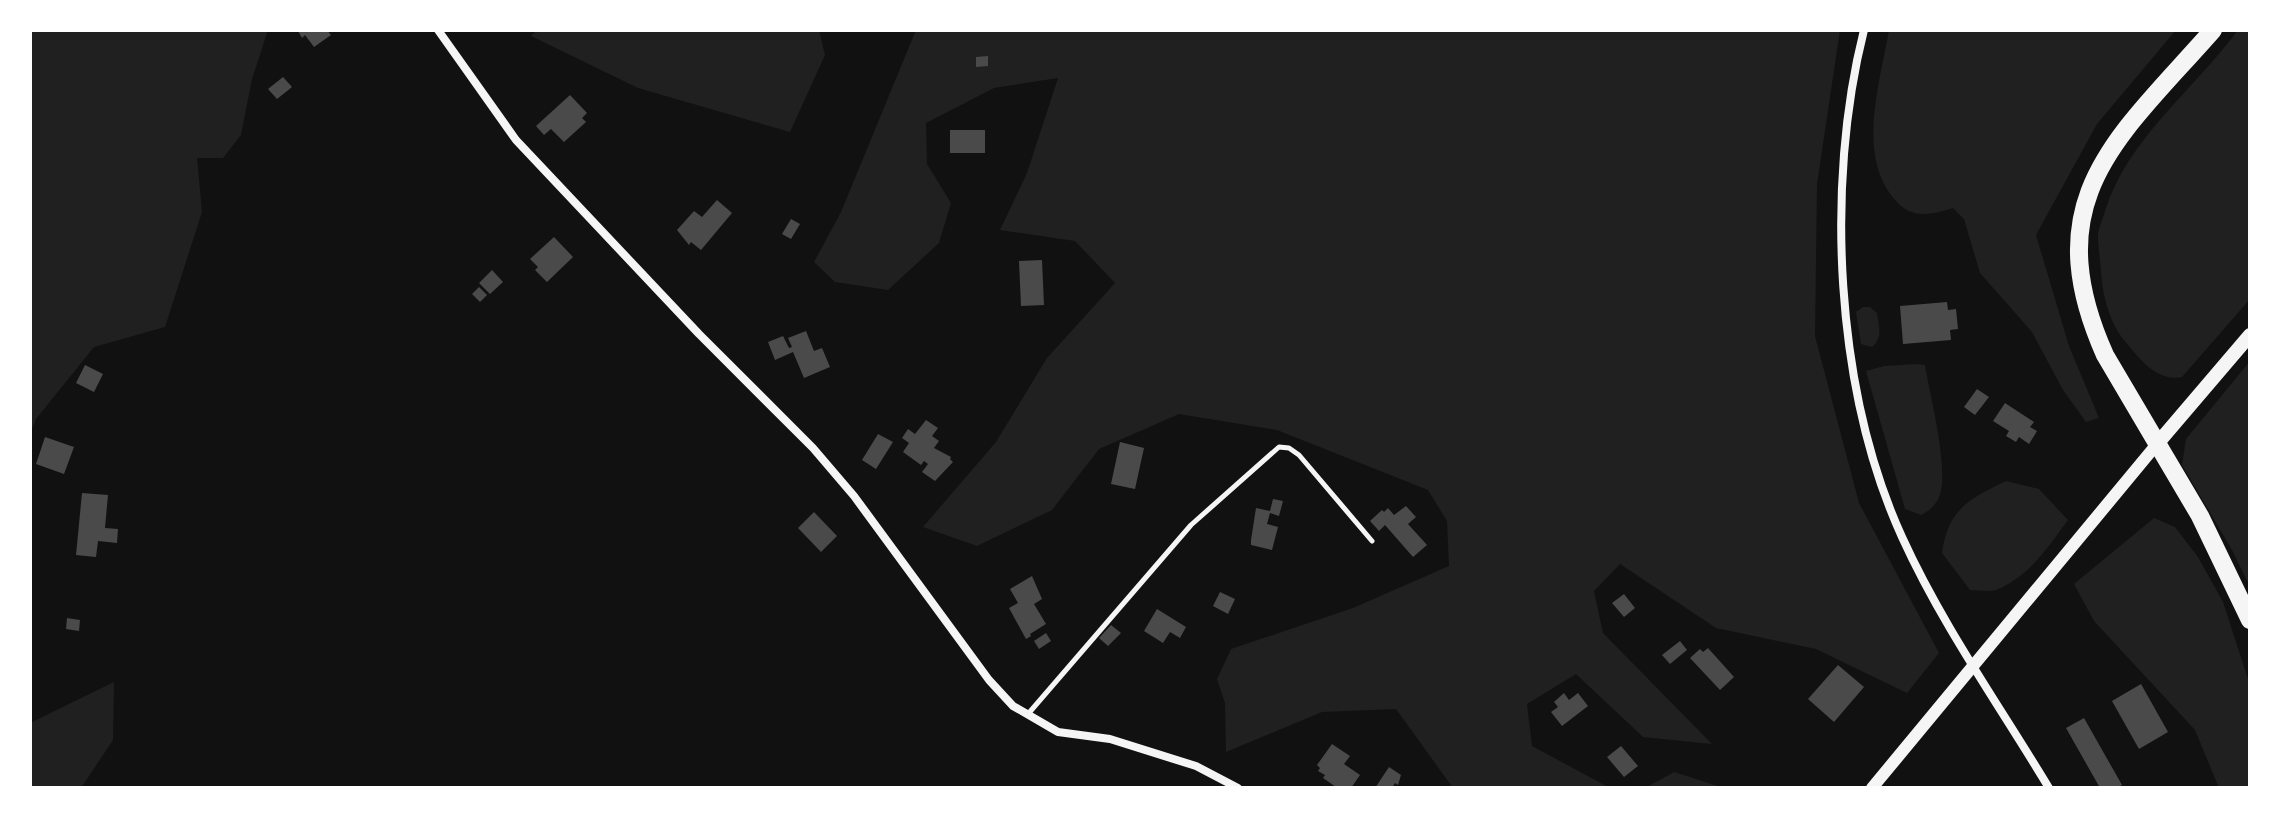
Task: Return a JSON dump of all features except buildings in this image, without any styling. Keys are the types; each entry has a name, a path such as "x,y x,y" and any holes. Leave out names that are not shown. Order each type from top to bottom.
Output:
{"highway":[{"path":"2213,30 2117,138 2090,188 2082,218 2080,272 2093,328 2105,355 2206,527 2250,620"}],"main road":[{"path":"2157,444 2250,335"}],"street":[{"path":"438,30 516,140 699,334 813,448 854,496 989,680 1013,706 1058,732 1110,739 1196,766 1238,788"},
{"path":"1864,30 1854,75 1842,174 1845,296 1851,358 1872,449 1901,535 1972,667 2049,788"},
{"path":"1872,788 2157,444"}],"lane":[{"path":"1028,714 1191,525 1279,447 1289,448 1299,455 1372,541"}],"shaded area":[{"path":"30,30 268,30 252,79 241,135 223,158 197,158 202,212 165,327 94,347 36,419 30,434"},
{"path":"537,30 819,30 825,55 790,132 638,88 531,36"},
{"path":"916,30 1840,30 1817,184 1815,336 1859,503 1939,653 1907,693 1816,649 1716,628 1620,564 1594,591 1603,633 1712,744 1643,737 1576,674 1527,704 1532,746 1610,788 1453,788 1396,709 1322,712 1226,752 1225,703 1217,679 1231,649 1353,608 1449,566 1447,521 1428,490 1277,430 1179,414 1099,449 1052,510 977,546 923,527 996,442 1047,358 1115,283 1075,241 1000,230 1027,173 1058,78 994,88 926,123 927,164 951,203 939,243 888,290 835,282 814,262 841,212"},
{"path":"1889,30 2176,30 2097,124 2036,235 2069,346 2099,418 2086,422 2063,390 2032,332 1980,273 1964,219 1953,208 1930,214 1909,211 1897,202 1884,184 1877,164 1874,119"},
{"path":"2238,30 2250,30 2250,299 2182,377 2173,378 2149,367 2114,325 2103,289 2099,231 2129,160"},
{"path":"1870,307 1877,313 1879,336 1872,347 1861,344 1856,312"},
{"path":"2250,361 2250,587 2182,465 2186,439"},
{"path":"1925,365 1942,469 1938,500 1921,515 1905,509 1866,371 1884,366"},
{"path":"2006,481 2039,489 2068,520 2037,560 2018,578 1996,590 1970,590 1942,553 1945,538 1962,507"},
{"path":"2154,518 2175,527 2198,557 2223,602 2250,685 2250,788 2219,788 2195,730 2094,621 2074,584"},
{"path":"114,682 113,740 81,788 30,788 30,723"},
{"path":"1674,772 1724,788 1645,788"}]}
